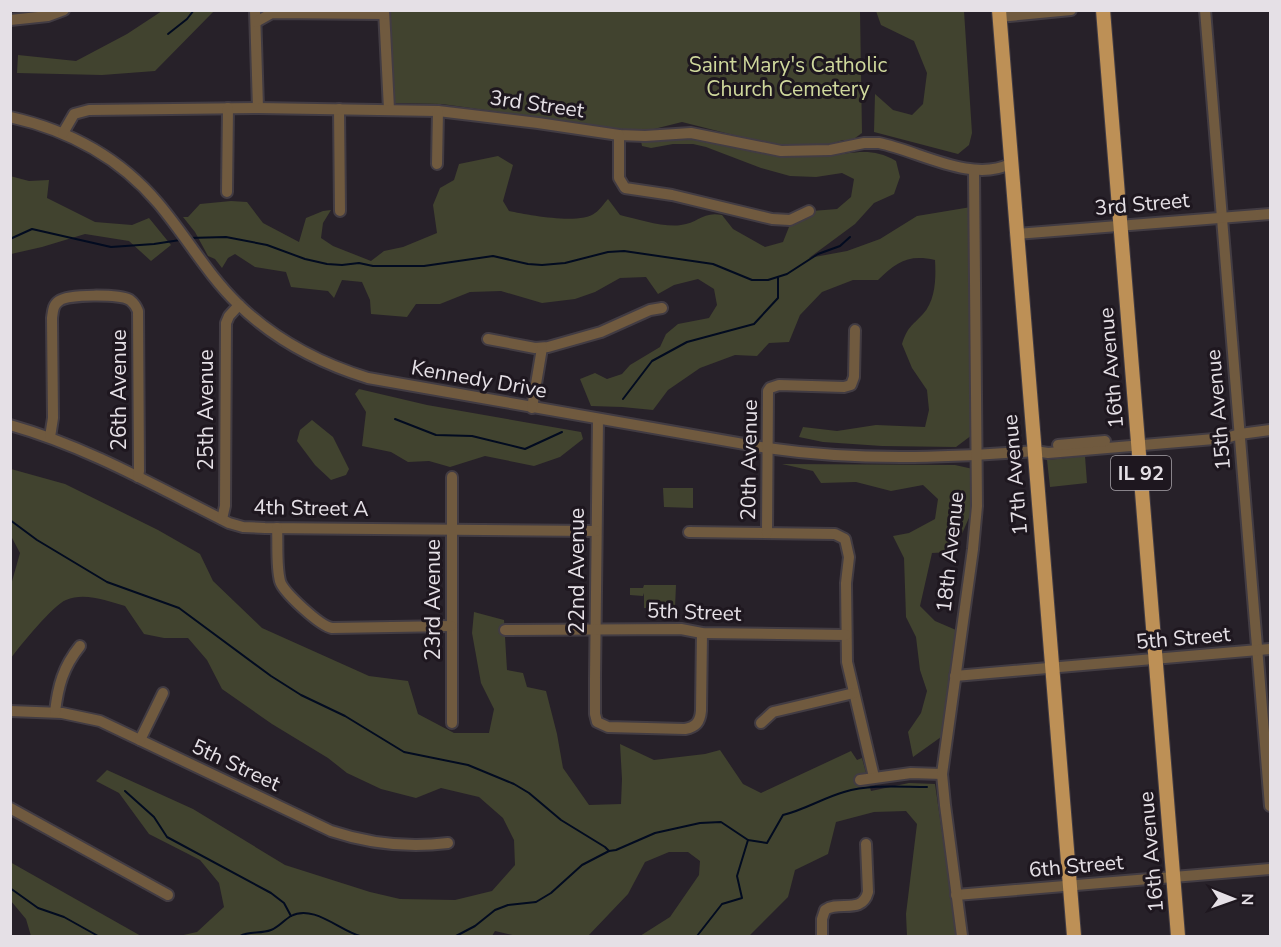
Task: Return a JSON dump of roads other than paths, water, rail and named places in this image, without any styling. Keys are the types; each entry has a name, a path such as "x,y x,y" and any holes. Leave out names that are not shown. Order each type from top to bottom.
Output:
{"main road":[{"name":"16th Avenue","path":"1102,10 1178,936"},
{"name":"17th Avenue","path":"999,14 1074,936"}],"street":[{"path":"10,20 48,16 64,10"},
{"path":"255,10 258,108"},
{"path":"999,14 1071,10"},
{"name":"15th Avenue","path":"1205,10 1270,806"},
{"path":"256,22 272,13 384,13 389,109"},
{"path":"227,192 228,108"},
{"path":"339,109 340,211"},
{"name":"3rd Street","path":"63,133 74,114 89,110 389,109 438,111 619,135 691,133 781,151 830,150 864,143 879,143 974,170 993,170 1010,164"},
{"path":"437,164 438,111"},
{"name":"Kennedy Drive","path":"10,117 63,133 109,158 146,189 214,278 238,304 271,332 305,354 351,373 388,383 767,448 801,453 864,457 977,456 1035,451 1048,446 1226,438 1270,430"},
{"path":"619,135 619,178 625,188 672,195 772,219 790,220 809,211"},
{"name":"18th Avenue","path":"962,936 942,774 974,549 977,506 974,170"},
{"name":"3rd Street","path":"1016,234 1270,214"},
{"name":"26th Avenue","path":"50,437 53,418 52,318 56,303 70,297 104,296 127,299 138,311 138,477"},
{"name":"25th Avenue","path":"222,519 225,506 226,323 238,304"},
{"path":"488,339 542,348 601,332 650,310 662,308"},
{"name":"20th Avenue","path":"767,533 767,395 770,388 779,385 844,387 851,385 855,376 855,330"},
{"path":"532,408 542,348"},
{"name":"22nd Avenue","path":"598,419 595,714 597,722 608,727 685,729 692,728 699,723 702,633"},
{"name":"4th Street A","path":"10,425 92,453 222,519 243,526 452,531 596,531"},
{"name":"23rd Avenue","path":"452,477 452,723"},
{"path":"277,528 281,585 320,624 327,627 451,627"},
{"path":"689,532 835,534 845,539 849,557 846,583 847,663 874,777"},
{"name":"5th Street","path":"506,630 681,629 702,633 846,635"},
{"path":"55,712 58,684 64,668 80,646"},
{"name":"5th Street","path":"955,676 1270,649"},
{"path":"140,740 163,693"},
{"path":"761,723 773,712 854,693"},
{"name":"5th Street","path":"10,711 55,712 100,721 351,838 410,846 448,843"},
{"path":"860,780 910,773 942,774"},
{"path":"10,807 168,895"},
{"path":"822,936 822,919 825,910 834,906 856,906 867,898 866,844"},
{"name":"6th Street","path":"956,895 1270,869"}],"waterway":[{"path":"168,34 187,19 194,10"},
{"path":"10,239 32,229 111,247 180,240"},
{"path":"188,238 226,237 267,245 305,259 327,264 359,263 373,266 424,266 493,256 542,265 565,263 608,252 624,251 713,264 752,280 768,280 787,274 818,254 840,246 850,237"},
{"path":"623,399 652,361 687,342 754,324 778,298 778,278"},
{"path":"395,419 436,435 472,436 525,449 562,432"},
{"path":"10,520 37,540 107,582 179,608 271,676 301,695 345,716 404,752 468,765 514,784 529,793 561,820 609,851"},
{"path":"456,936 475,926 495,910 508,905 536,902 551,893 582,865 609,851 655,833 700,823 721,822 748,840 767,843 783,815 836,795 854,789 875,787 927,787"},
{"path":"125,791 154,817 167,837 271,893 284,903 291,916"},
{"path":"697,936 722,904 742,898 737,876 748,840"},
{"path":"10,888 38,908 64,917 98,936"},
{"path":"240,936 271,930 299,913 317,915 360,936"}],"park label":[{"name":"Saint Mary's Catholic Church Cemetery","path":"788,77"}]}
